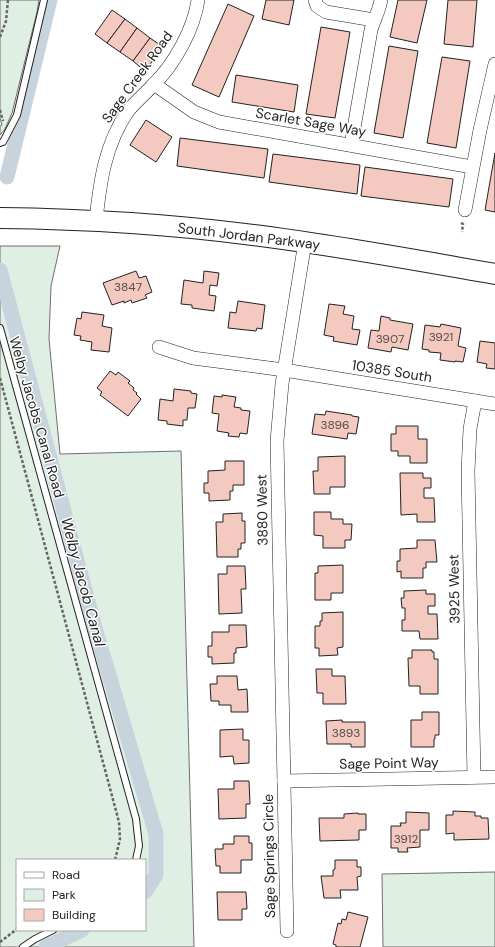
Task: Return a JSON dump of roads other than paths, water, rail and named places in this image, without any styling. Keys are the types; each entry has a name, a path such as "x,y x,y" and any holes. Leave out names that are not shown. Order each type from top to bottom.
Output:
{"main road":[{"name":"South Jordan Parkway","path":"0,218 96,220 201,229 305,242 495,274"}],"street":[{"name":"Sage Creek Road","path":"96,220 99,187 110,144 128,112 168,67 185,40 193,21 198,0"},
{"path":"315,0 317,6 326,12 374,20"},
{"path":"351,145 374,20 379,13 381,0"},
{"path":"465,210 472,167 495,64"},
{"name":"Scarlet Sage Way","path":"154,84 186,108 210,119 472,167"},
{"name":"3880 West","path":"284,781 277,441 284,370 305,242"},
{"name":"10385 South","path":"159,347 194,358 284,370 495,404"},
{"name":"3925 West","path":"474,777 468,471 470,429 475,400"},
{"name":"Sage Point Way","path":"284,781 495,777"},
{"name":"Sage Springs Circle","path":"284,781 287,931"}],"lane":[{"path":"0,143 3,142 17,115 44,0"},
{"name":"Welby Jacobs Canal Road","path":"0,328 136,819 139,846 136,859"},
{"path":"23,947 51,931"}],"waterway":[{"name":"Welby Jacob Canal","path":"7,177 50,0"},
{"name":"Welby Jacob Canal","path":"0,270 95,628 156,834 156,875 146,890"},
{"name":"Welby Jacob Canal","path":"46,947 80,931"}]}
